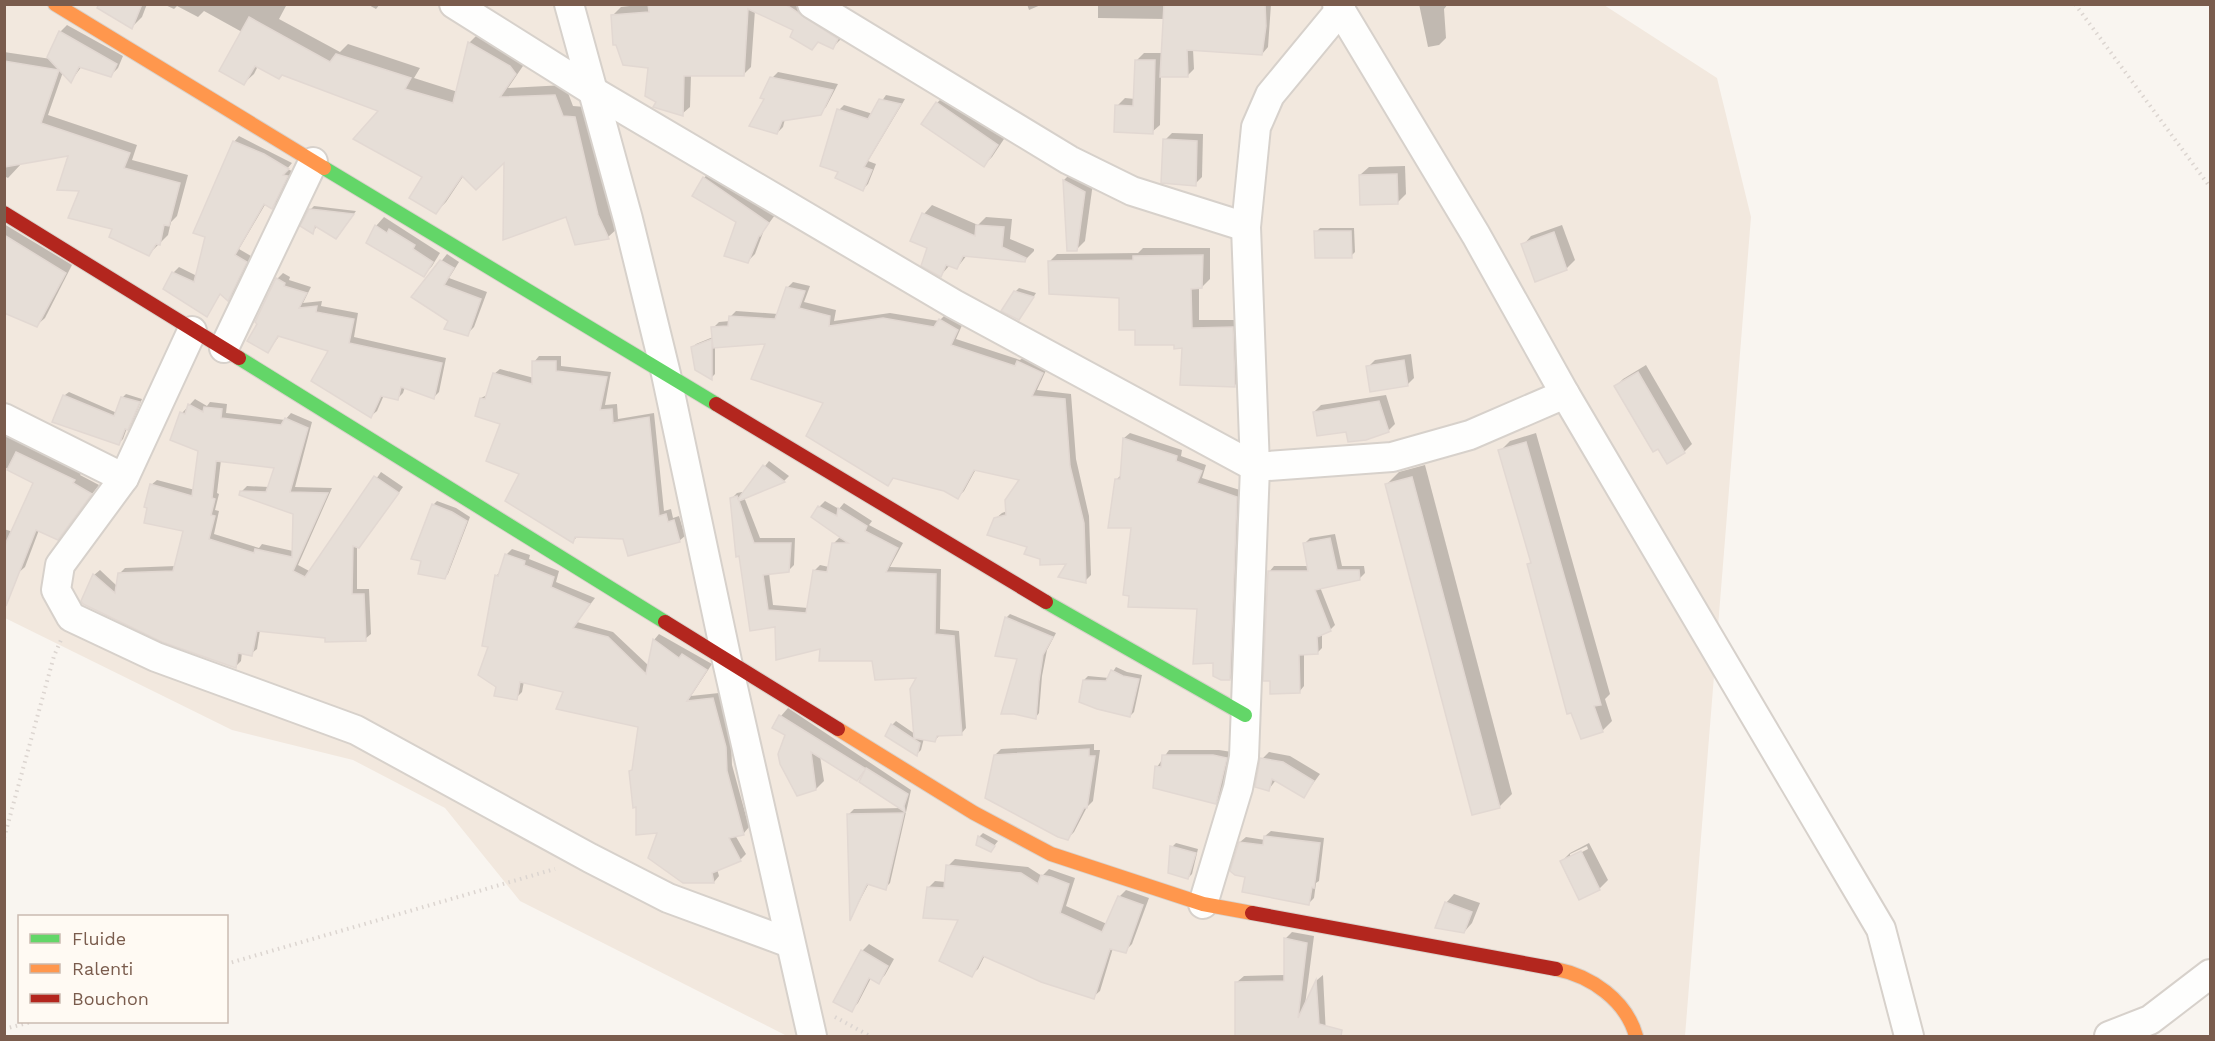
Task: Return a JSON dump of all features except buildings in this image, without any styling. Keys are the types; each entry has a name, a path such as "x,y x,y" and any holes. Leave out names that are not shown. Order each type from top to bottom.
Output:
{"street":[{"path":"55,4 313,162 1057,609 1245,715"},
{"path":"454,4 591,90 954,304 1255,467 1392,457 1470,435 1565,394"},
{"path":"569,4 628,219 666,374 727,661 812,1036"},
{"path":"812,4 1069,160 1132,191 1246,227"},
{"path":"1203,904 1238,788 1244,757 1255,467 1246,227 1256,127 1270,95 1339,7 1476,235 1565,394 1881,929 1910,1036"},
{"path":"224,348 313,162"},
{"path":"4,213 974,813 1051,854 1203,904 1575,972 1611,993 1634,1026 1636,1036"},
{"path":"192,330 124,478 60,565 56,590 71,617 156,657 356,730 668,898 790,943"},
{"path":"4,418 124,478"},
{"path":"2109,1036 2150,1020 2211,974"}],"path":[{"path":"2075,4 2211,187"},
{"path":"4,838 54,656 71,617"},
{"path":"228,963 590,858"},
{"path":"4,1029 27,1023"}],"shaded area":[{"path":"4,5 1604,5 1717,78 1751,217 1685,1036 787,1036 520,901 445,808 353,760 232,730 5,618"}],"traffic: fast":[{"path":"324,168 716,404"},
{"path":"239,358 665,622"},
{"path":"1046,602 1245,715"}],"traffic: slow":[{"path":"55,4 324,168"},
{"path":"838,729 974,813 1051,854 1203,904 1252,913"},
{"path":"1556,969 1582,977 1616,1001 1631,1023 1636,1036"}],"traffic: jam":[{"path":"4,213 239,358"},
{"path":"716,404 1046,602"},
{"path":"665,622 838,729"},
{"path":"1252,913 1556,969"}]}
